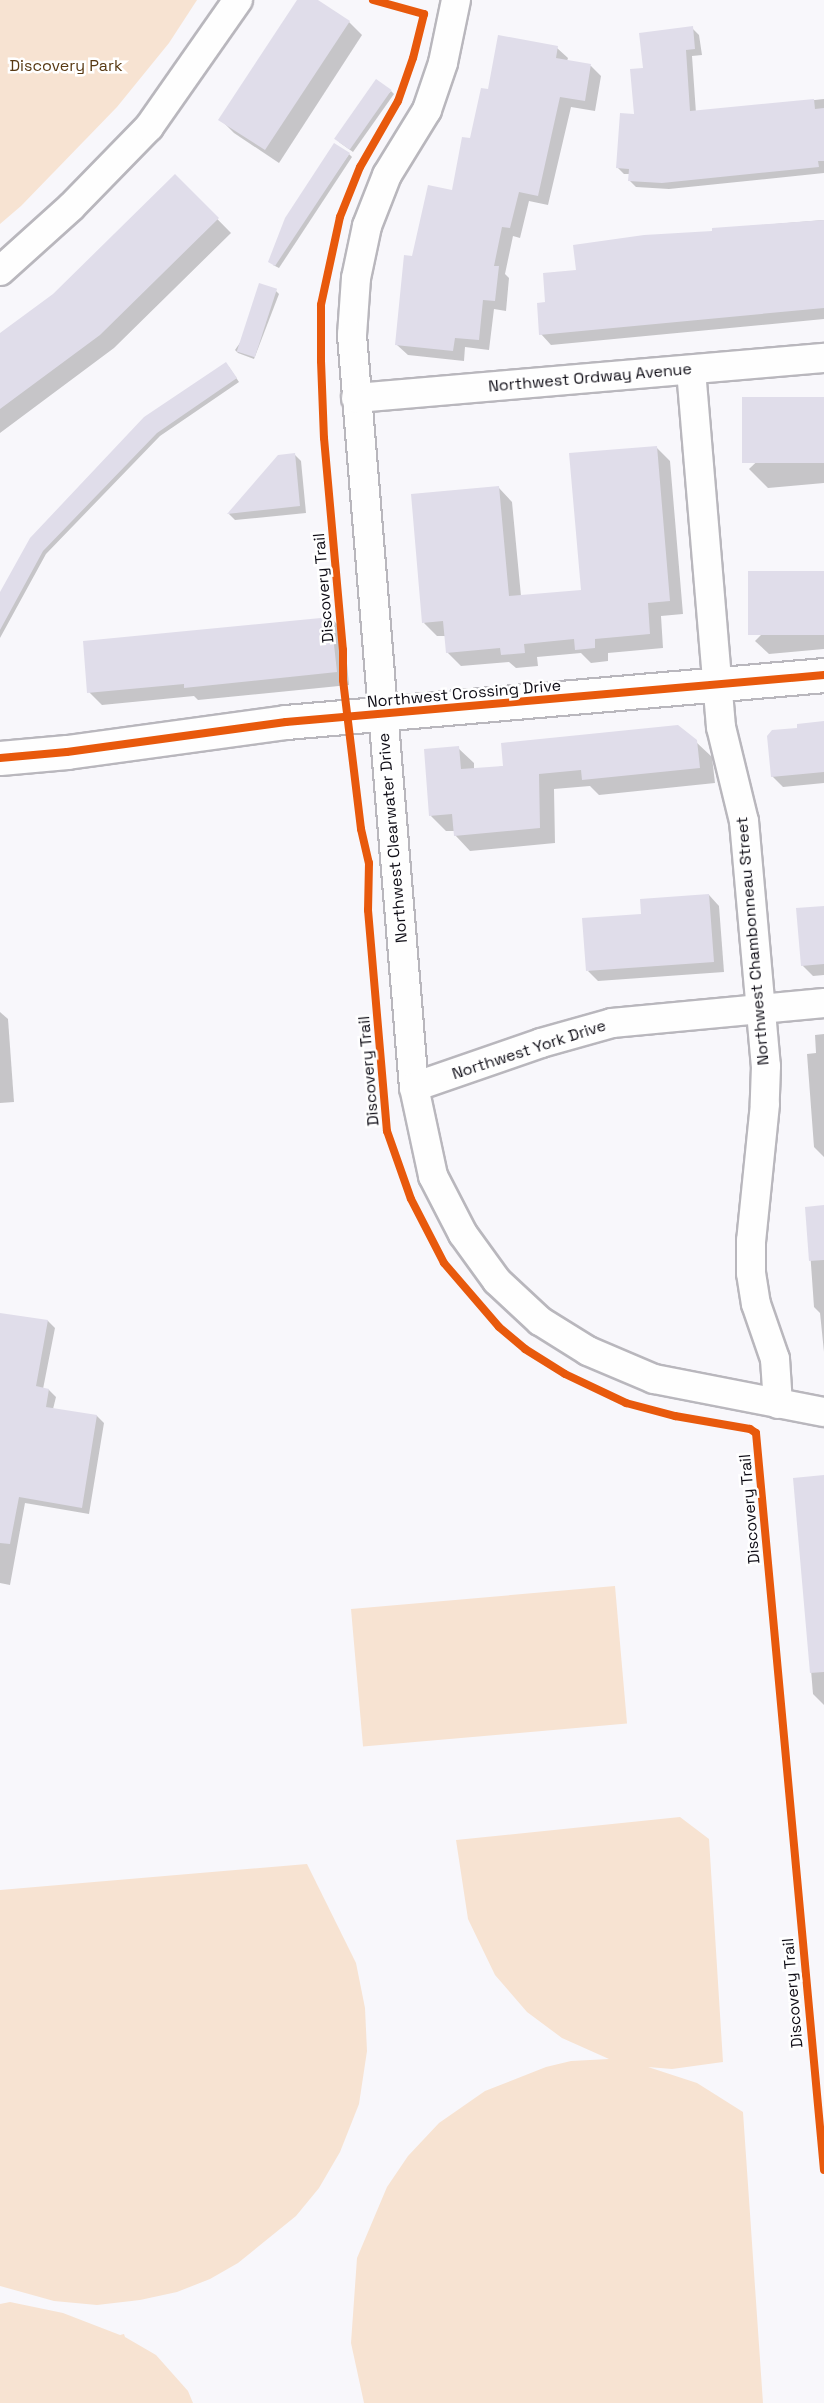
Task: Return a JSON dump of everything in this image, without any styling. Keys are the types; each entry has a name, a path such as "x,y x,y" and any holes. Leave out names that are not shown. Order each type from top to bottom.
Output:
{"street":[{"path":"0,271 71,207 149,127 238,0"},
{"name":"Northwest Clearwater Drive","path":"456,0 443,63 427,110 387,175 367,226 356,278 352,335 414,1087 433,1176 463,1234 497,1281 540,1322 588,1351 654,1379 824,1412"},
{"name":"Northwest Ordway Avenue","path":"356,398 824,358"},
{"name":"Northwest Chambonneau Street","path":"692,370 721,727 744,821 762,1009 766,1066 765,1104 751,1241 751,1274 756,1304 775,1359 778,1404"},
{"name":"Northwest Crossing Drive","path":"0,758 67,752 286,722 824,675"},
{"name":"Northwest York Drive","path":"414,1087 541,1043 612,1023 824,1003"}],"green space":[{"name":"Discovery Park","path":"0,0 197,0 169,43 117,107 21,206 0,224"},
{"path":"615,1586 627,1723 363,1747 351,1609"},
{"path":"680,1817 709,1839 723,2062 672,2069 648,2067 697,2083 743,2112 763,2403 364,2403 351,2343 357,2258 387,2187 408,2156 439,2123 485,2091 546,2067 571,2061 609,2059 562,2038 527,2012 495,1975 468,1919 456,1840"},
{"path":"307,1864 356,1963 365,2008 367,2051 359,2104 340,2152 319,2188 296,2216 238,2263 210,2279 177,2292 140,2300 97,2305 54,2301 0,2286 0,1890"},
{"path":"10,2302 63,2313 120,2335 124,2334 125,2337 156,2355 188,2391 193,2403 0,2403 0,2304"}],"building":[{"path":"297,0 318,0 350,21 265,150 218,120"},
{"path":"693,26 695,49 686,50 690,111 814,99 815,109 824,108 824,161 818,161 819,167 662,183 628,181 629,169 616,168 620,113 634,114 630,69 643,68 639,33"},
{"path":"498,35 558,46 556,58 591,64 585,101 560,97 538,196 519,192 510,228 502,227 494,266 499,266 495,301 483,300 479,340 455,338 453,351 395,345 404,255 412,256 428,185 452,190 462,137 470,138 481,88 488,89"},
{"path":"376,79 392,90 350,150 334,139"},
{"path":"334,143 350,153 275,266 268,262 285,218"},
{"path":"175,174 219,218 100,335 0,409 0,333 53,294"},
{"path":"824,220 824,308 539,335 537,303 545,302 543,273 576,270 573,245 644,235 712,231 712,228"},
{"path":"259,283 277,289 255,357 237,351"},
{"path":"226,362 237,378 157,433 43,551 0,630 0,592 30,538 144,417"},
{"path":"742,397 824,397 824,463 742,463"},
{"path":"657,446 670,601 648,603 650,634 595,639 595,648 575,650 574,639 524,644 525,653 501,655 500,648 446,653 443,621 422,623 411,494 499,486 509,596 581,590 569,453"},
{"path":"295,453 300,506 227,514 278,455"},
{"path":"748,571 824,571 824,635 748,635"},
{"path":"331,617 337,672 184,688 184,684 87,693 83,641"},
{"path":"824,721 824,772 771,777 767,736 772,730 797,728 797,724"},
{"path":"678,725 697,740 700,768 582,780 581,770 539,774 540,828 454,836 452,814 429,816 424,749 459,746 461,769 503,766 501,743"},
{"path":"709,894 714,962 586,971 582,918 641,914 640,899"},
{"path":"824,906 824,964 801,966 796,908"},
{"path":"824,1205 824,1260 809,1261 805,1207"},
{"path":"0,1313 48,1320 36,1386 49,1389 46,1407 97,1415 82,1508 19,1497 10,1544 0,1543"},
{"path":"824,1475 824,1672 810,1673 793,1478"}],"cycle path":[{"name":"Discovery Trail","path":"373,0 424,14 413,58 398,101 360,167 340,217 321,305 321,361 324,438 343,650 343,680 361,829 369,863 368,910 387,1131 411,1199 444,1263 499,1327 525,1349 565,1374 626,1403 675,1416 750,1429 756,1433 824,2170"},
{"path":"0,758 67,752 286,722 824,675"}]}
